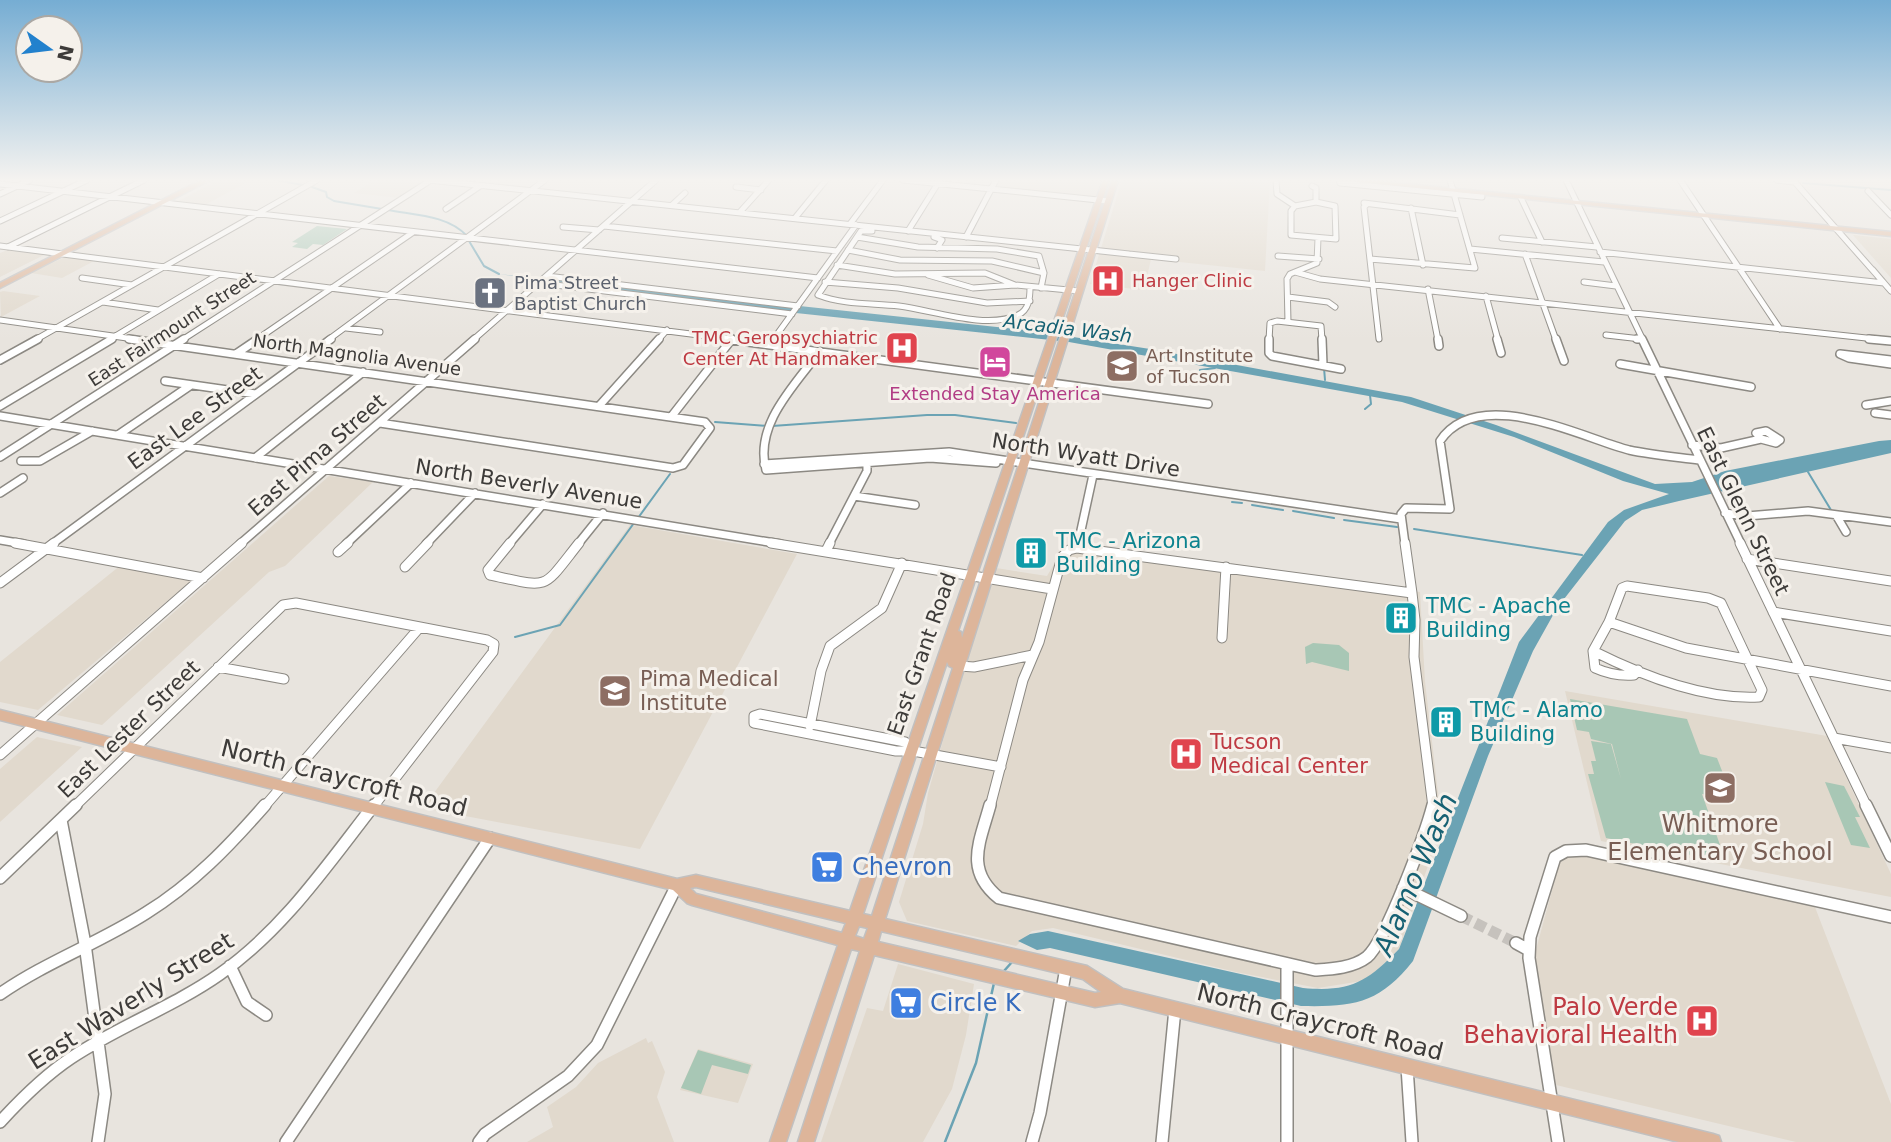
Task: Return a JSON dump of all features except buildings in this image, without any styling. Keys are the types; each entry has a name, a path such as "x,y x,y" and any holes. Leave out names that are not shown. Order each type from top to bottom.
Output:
{"main road":[{"path":"0,280 93,233"},
{"path":"0,286 104,233"},
{"name":"East Grant Road","path":"778,1142 1088,233"},
{"name":"East Grant Road","path":"806,1142 1097,233"},
{"path":"956,625 957,640 953,663 959,666"},
{"name":"North Craycroft Road","path":"0,715 37,722 133,749 677,885 696,881 1087,973 1120,996 1702,1141"},
{"name":"North Craycroft Road","path":"677,885 692,899 870,947 1096,1000 1120,996"}],"street":[{"path":"8,247 36,233"},
{"path":"0,360 224,233"},
{"name":"East Fairmount Street","path":"0,457 349,233"},
{"path":"236,354 412,233"},
{"path":"415,233 818,278"},
{"name":"East Lee Street","path":"0,583 474,233"},
{"name":"East Pima Street","path":"0,755 596,233"},
{"path":"656,233 837,251"},
{"path":"771,344 847,233"},
{"path":"859,233 818,295 832,301 896,305 996,319 1014,317 1026,310 1030,301 1030,287"},
{"path":"898,233 939,238 942,240 937,248"},
{"path":"930,233 1176,258"},
{"path":"966,237 968,233"},
{"path":"1291,233 1318,238 1337,237 1337,233"},
{"path":"1367,233 1379,339"},
{"path":"1416,233 1423,265"},
{"path":"1370,260 1475,269 1466,233"},
{"path":"1539,233 1542,242"},
{"name":"East Glenn Street","path":"1591,233 1891,856"},
{"path":"1715,233 1780,330"},
{"path":"1840,233 1891,291"},
{"path":"857,237 937,248 979,247 1025,252 1039,256 1044,272 1041,288"},
{"path":"1288,322 1287,279 1295,272 1317,263 1318,238"},
{"path":"1502,238 1884,283"},
{"path":"0,246 667,330 1207,405"},
{"path":"1470,249 1604,262"},
{"path":"848,250 908,261 1000,260 1044,272"},
{"path":"1525,254 1564,361"},
{"path":"1278,256 1319,258"},
{"path":"837,265 929,275 985,273 1015,285"},
{"path":"1295,272 1320,279 1891,341"},
{"path":"0,406 219,274"},
{"path":"929,275 973,288 1015,285 1079,291"},
{"path":"82,278 132,285"},
{"path":"543,280 795,310"},
{"path":"825,282 922,292 975,304 1000,305 1030,301"},
{"path":"1584,282 1616,286"},
{"path":"1428,289 1438,346"},
{"path":"1486,296 1501,353"},
{"path":"1289,297 1328,302 1335,307"},
{"path":"103,302 158,310"},
{"name":"North Magnolia Avenue","path":"0,320 599,406 710,424 710,428 678,468 380,423"},
{"path":"1323,365 1321,326 1270,323 1269,353 1272,356 1341,369"},
{"path":"346,328 380,332"},
{"path":"599,406 667,330"},
{"path":"1606,335 1641,339"},
{"path":"671,417 732,339"},
{"name":"North Wyatt Drive","path":"820,351 769,423 763,437 764,466 867,459 944,458 1011,463 1401,519 1401,513 1406,508 1450,509 1440,441 1450,429 1479,418 1503,414 1531,417 1619,447 1699,460"},
{"path":"1840,354 1869,357 1891,362 1873,359 1850,361 1840,354"},
{"path":"1620,364 1655,368 1695,379 1751,387"},
{"path":"255,458 363,372"},
{"path":"165,381 256,394"},
{"path":"118,435 191,385"},
{"path":"1866,405 1891,401"},
{"path":"1875,414 1890,416"},
{"name":"North Beverly Avenue","path":"0,416 543,503 1052,589"},
{"path":"21,461 40,461 92,431"},
{"path":"1692,445 1721,448 1760,439"},
{"path":"826,551 867,471 867,459"},
{"path":"1077,548 1093,475"},
{"path":"0,493 23,478"},
{"path":"0,482 13,485"},
{"path":"338,552 411,482"},
{"path":"405,567 475,493"},
{"path":"854,496 915,505"},
{"path":"543,503 488,570 493,577 537,585 554,578 603,513"},
{"path":"1725,513 1747,516 1808,511 1891,522"},
{"path":"1836,515 1846,532"},
{"path":"1401,519 1412,593 1415,621 1414,657 1433,806 1408,890 1366,958 1341,968 1315,970 999,898 982,885 975,868 1023,680 1062,556 1069,550 1077,548 1412,593"},
{"path":"0,540 203,578"},
{"path":"1747,559 1891,581"},
{"path":"810,729 821,671 830,646 882,608 902,563"},
{"path":"1222,638 1226,567"},
{"path":"1593,651 1638,670 1733,696 1751,699 1759,697 1762,690 1733,634 1726,610 1721,603 1707,598 1628,586 1622,588 1609,622 1593,651 1595,668 1606,674 1625,676 1634,675 1638,670"},
{"name":"East Lester Street","path":"0,878 284,604 296,603 420,627"},
{"path":"1773,612 1891,631"},
{"path":"1609,622 1685,648 1749,662 1891,686"},
{"path":"0,994 35,969 130,923 181,890 215,860 420,627 487,640 494,648 504,641"},
{"name":"East Waverly Street","path":"0,1122 40,1081 99,1041 194,991 230,966 289,914 494,648"},
{"path":"959,666 974,667 1033,654"},
{"path":"218,667 284,679"},
{"path":"810,729 756,724 752,720 760,714 899,751 931,753 1001,767"},
{"path":"1834,738 1891,747"},
{"path":"61,820 85,945 99,1041 105,1094 98,1142"},
{"path":"286,1142 490,838"},
{"path":"1558,1142 1529,950 1530,937 1555,857 1566,851 1586,850 1891,917"},
{"path":"480,1142 485,1134 569,1076 597,1045 677,885"},
{"path":"1408,890 1461,916"},
{"path":"1516,943 1529,950"},
{"path":"1287,964 1287,1142"},
{"path":"230,966 241,997 256,1011 266,1015"},
{"path":"1032,1142 1040,1113 1066,968"},
{"path":"1162,1142 1175,1009"},
{"path":"1407,1067 1412,1142"}],"shaded area":[{"path":"1106,233 1267,233 1265,271 1151,259 1144,290 1090,284"},
{"path":"1853,235 1891,239 1891,278"},
{"path":"10,249 44,255 0,277 0,253"},
{"path":"65,257 94,261 62,278 31,273"},
{"path":"0,292 40,296 1,317"},
{"path":"329,476 373,482 285,566 269,572 102,725 57,715"},
{"name":"Pima Medical Institute","path":"630,525 797,554 640,849 423,808"},
{"name":"Tucson Medical Center","path":"1076,545 1420,592 1425,682 1439,801 1445,817 1399,949 1372,975 1362,981 1318,988 1236,972 1053,928 1032,931 1016,946 907,921 899,902 923,824 928,793 950,716 996,568 1047,576 1063,549"},
{"path":"121,565 192,580 38,710 0,702 0,662"},
{"name":"Whitmore Elementary School","path":"1565,691 1827,736 1891,874 1891,897 1601,841"},
{"path":"37,737 82,747 0,822 0,769"},
{"name":"Palo Verde Behavioral Health","path":"1569,854 1613,859 1813,902 1891,1104 1891,1142 1796,1142 1556,1085 1534,957 1560,861"},
{"path":"898,964 974,984 966,1035 952,1089 923,1142 821,1142 867,1008 883,1011"},
{"path":"646,1038 648,1043 652,1041 665,1072 657,1097 674,1142 527,1142 553,1127 547,1107 576,1087 598,1063"},
{"path":"698,1049 753,1064 738,1103 680,1090"}],"green space":[{"path":"306,233 341,233 323,245 313,244 307,249 292,247 298,243 292,242"},
{"path":"1313,643 1339,645 1349,653 1349,671 1312,662 1306,664 1305,647"},
{"path":"1570,699 1687,719 1700,754 1717,758 1733,799 1702,794 1726,862 1606,838 1588,774 1594,774 1591,761 1596,761 1591,741 1611,744 1621,779 1612,744 1591,739 1589,732 1577,730"},
{"path":"1825,782 1844,786 1860,817 1855,817 1870,848 1851,845"},
{"path":"698,1050 751,1065 748,1074 712,1065 701,1094 681,1088"}],"water":[{"name":"Alamo Wash","path":"498,274 1035,331 1150,349 1411,397 1496,425 1655,484 1692,482 1725,471 1879,441 1891,440 1891,453 1642,510 1625,521 1557,608 1533,651 1488,756 1413,961 1388,986 1364,1000 1350,1004 1301,1006 1050,948 1037,950 1018,941 1030,934 1048,931 1303,988 1345,986 1367,977 1399,949 1519,642 1608,522 1624,510 1669,494 1623,481 1514,437 1402,402 1069,342 777,311"}],"waterway":[{"name":"Arcadia Wash","path":"464,233 467,236"},
{"name":"Arcadia Wash","path":"469,241 484,266 499,274"},
{"path":"1200,370 1215,368"},
{"path":"1324,368 1325,380"},
{"path":"1365,409 1371,404 1370,395"},
{"path":"772,426 927,415 955,415 1016,423"},
{"path":"715,422 767,426"},
{"path":"1808,472 1831,510"},
{"path":"638,518 670,474"},
{"path":"1232,502 1242,503"},
{"path":"1252,505 1283,510"},
{"path":"1293,511 1334,518"},
{"path":"1344,520 1397,527"},
{"path":"515,637 560,625 634,523"},
{"path":"1414,529 1582,555"},
{"name":"Alamo Wash","path":"1004,971 1012,962"},
{"name":"Alamo Wash","path":"945,1142 976,1063 994,983"}],"tunnel":[{"path":"1461,916 1516,943"}],"place":[{"name":"Hanger Clinic","path":"1108,281"},
{"name":"Pima Street Baptist Church","path":"490,293"},
{"name":"TMC Geropsychiatric Center At Handmaker","path":"902,348"},
{"name":"Extended Stay America","path":"995,362"},
{"name":"Art Institute of Tucson","path":"1122,366"},
{"name":"TMC - Arizona Building","path":"1031,553"},
{"name":"TMC - Apache Building","path":"1401,618"},
{"name":"Pima Medical Institute","path":"615,691"},
{"name":"TMC - Alamo Building","path":"1446,722"},
{"name":"Tucson Medical Center","path":"1186,754"},
{"name":"Whitmore Elementary School","path":"1720,788"},
{"name":"Chevron","path":"827,867"},
{"name":"Circle K","path":"906,1003"},
{"name":"Palo Verde Behavioral Health","path":"1702,1021"}]}
